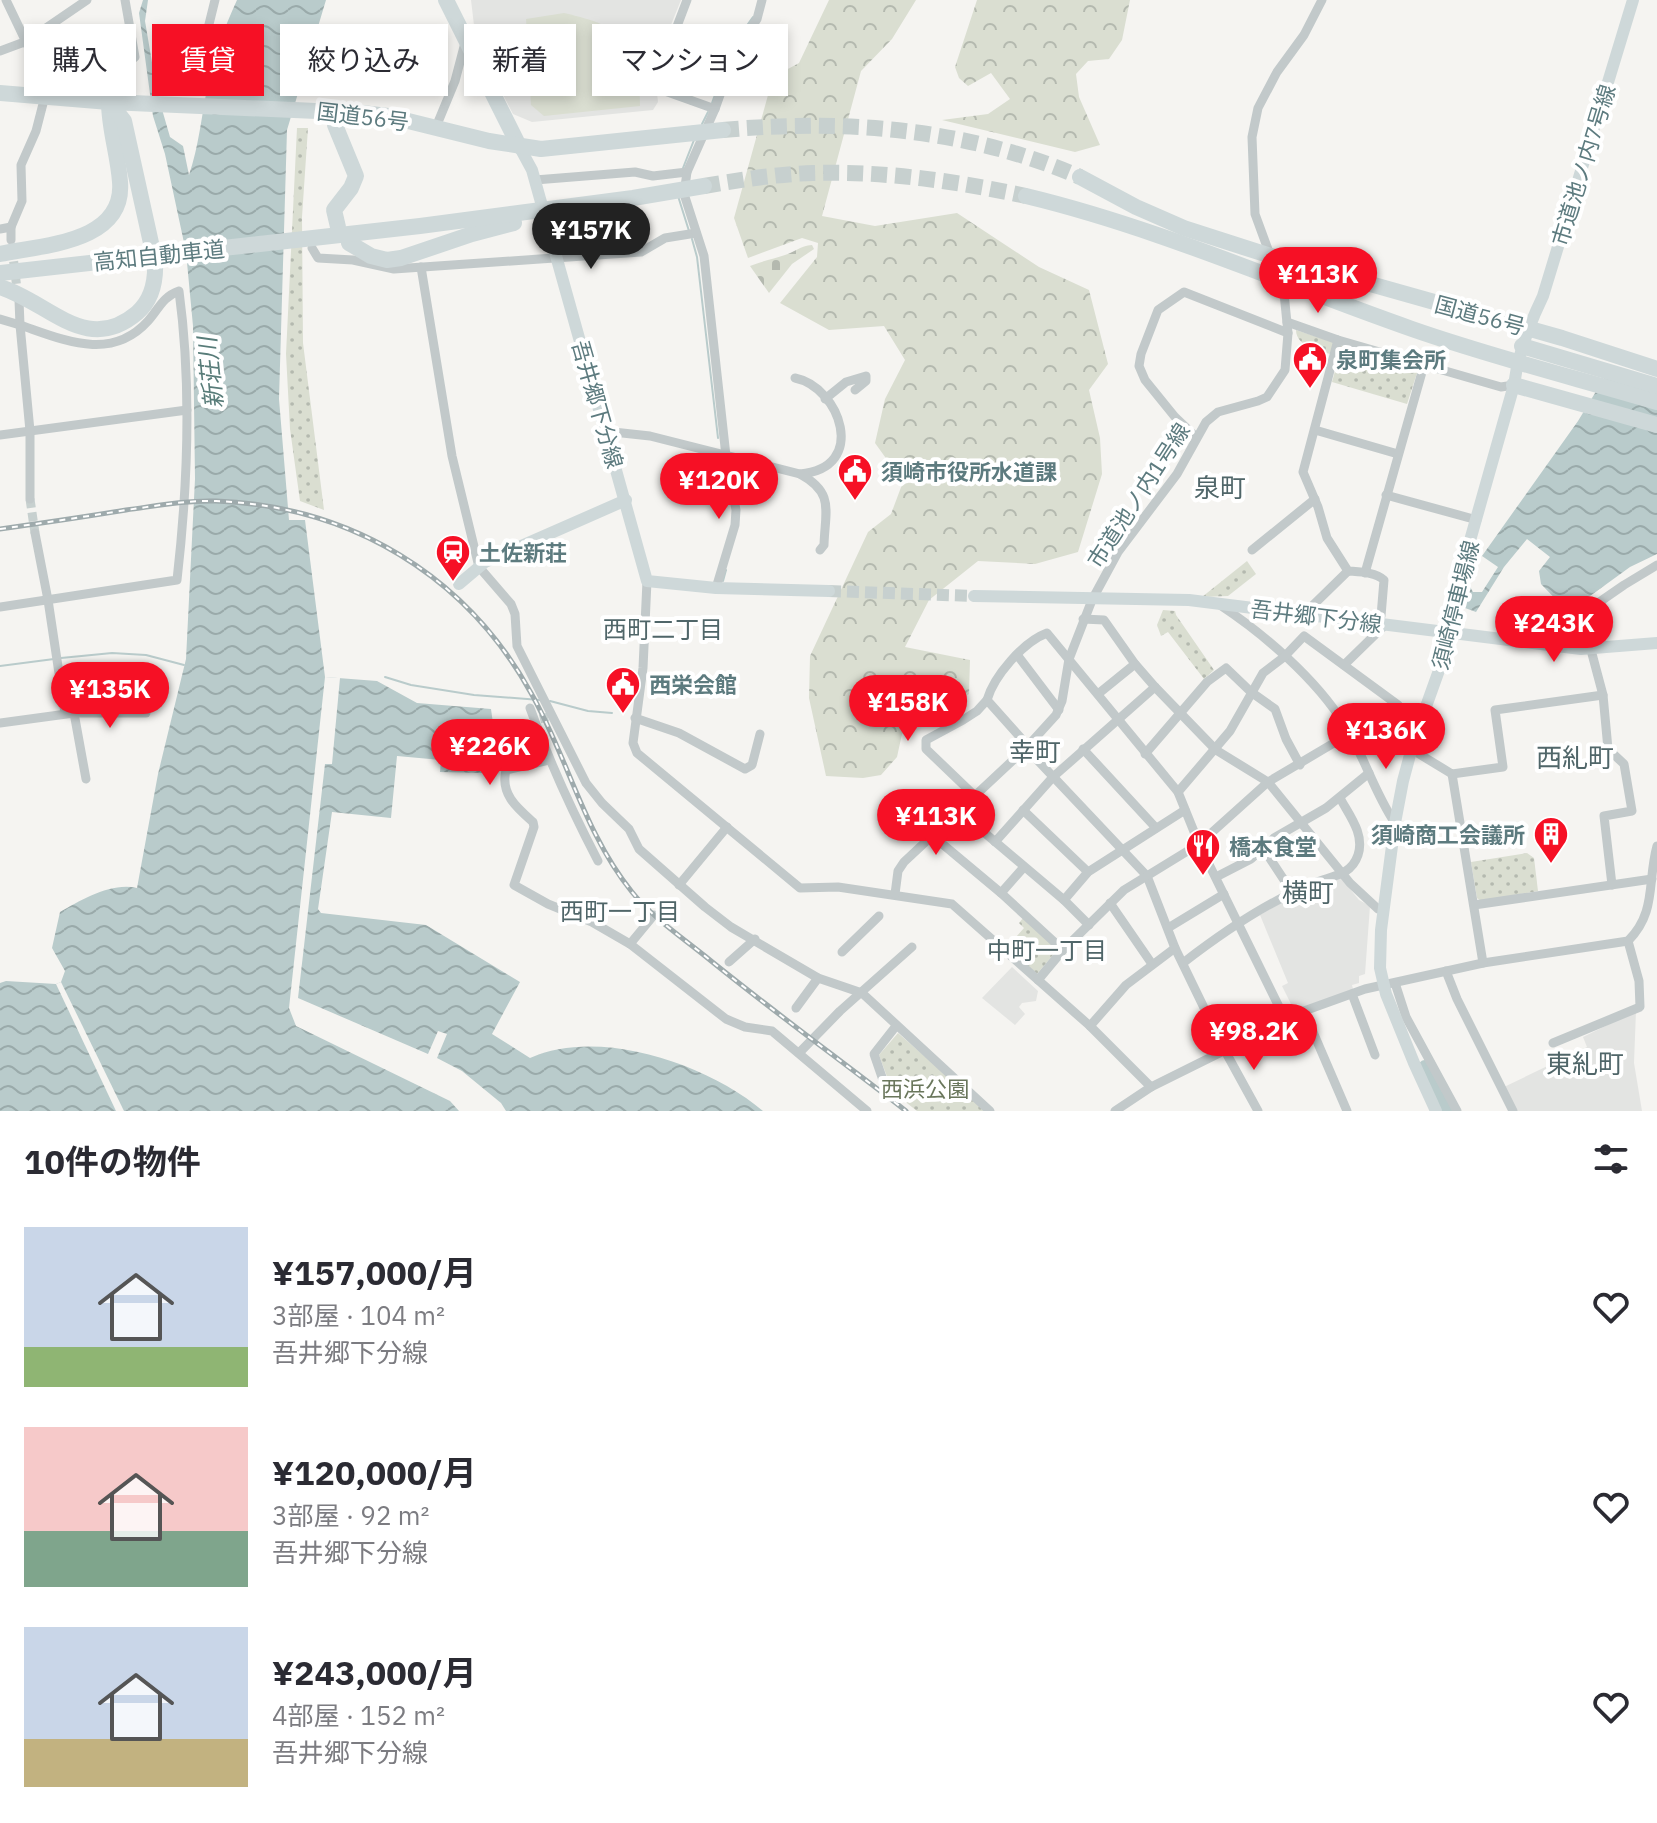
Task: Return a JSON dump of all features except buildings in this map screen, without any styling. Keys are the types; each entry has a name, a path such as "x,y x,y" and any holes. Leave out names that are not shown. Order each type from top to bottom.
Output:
{"highway":[{"path":"446,0 464,35"},
{"name":"国道56号","path":"0,93 24,95"},
{"name":"国道56号","path":"45,96 382,115 519,146 556,148 720,131"},
{"path":"478,138 494,133 499,123 492,96"},
{"path":"494,96 519,146"},
{"path":"0,254 74,239 94,230 110,216 120,190 109,122 109,102"},
{"path":"0,287 29,299 68,324 90,330 114,326 142,309 152,291 155,261 124,121 109,102"},
{"path":"336,111 335,125 356,176 334,210 338,227"},
{"name":"国道56号","path":"1080,177 1184,228 1271,256 1528,328 1657,369"},
{"path":"349,243 371,256 387,260 401,258 531,216 655,195 694,182"},
{"path":"1026,196 1081,209 1136,227 1414,329 1657,402"},
{"name":"高知自動車道","path":"0,273 315,243 531,216"},
{"path":"1522,346 1657,386"},
{"path":"1514,385 1657,425"}],"main road":[{"name":"市道池ノ内7号線","path":"1528,328 1543,296 1633,0"},
{"name":"吾井郷下分線","path":"519,146 535,180 647,581"},
{"name":"須崎停車場線","path":"1436,1111 1414,1063 1380,957 1384,910 1395,823 1412,749 1451,632 1458,583 1528,328"},
{"path":"459,584 479,567 626,500"},
{"path":"647,581 716,588 829,591"},
{"name":"吾井郷下分線","path":"974,596 1189,600 1591,650 1657,643"}],"street":[{"path":"6,0 24,35"},
{"path":"52,24 87,0"},
{"path":"109,102 113,75 135,57 125,0"},
{"path":"209,24 215,0"},
{"path":"687,0 660,71 662,90 715,109"},
{"path":"716,588 736,518 705,265 684,194 694,182 735,53 757,19 762,0"},
{"name":"市道池ノ内1号線","path":"1059,710 1069,659 1083,619 1118,552 1177,474 1206,422 1218,412 1258,401 1271,393 1288,363 1284,293 1255,214 1252,162 1254,126 1258,108 1277,72 1304,35 1322,0"},
{"path":"0,51 24,42"},
{"path":"436,127 455,81 464,47"},
{"path":"11,240 5,228 22,201 21,165 36,131 45,96"},
{"path":"535,180 635,172 694,182"},
{"path":"315,243 318,258 353,260 394,269 641,252 665,238 696,233"},
{"path":"421,267 452,456 479,567 511,604 515,614 517,646 543,696 549,760 598,861"},
{"path":"0,319 80,345 113,343 140,329 163,300 179,291 187,410 186,495 177,580 0,607"},
{"path":"1196,437 1175,417 1141,373 1141,354 1158,310 1184,292 1288,333"},
{"path":"19,300 30,431 30,499"},
{"path":"1287,322 1338,340 1501,387 1514,385"},
{"path":"1338,340 1303,472 1327,538 1348,571"},
{"path":"1365,573 1424,365"},
{"path":"825,399 846,382 866,376 866,381 855,390"},
{"path":"795,378 809,381 825,399 841,425 842,444 831,465 817,472 800,474"},
{"path":"0,435 187,410"},
{"path":"1315,430 1398,454"},
{"path":"604,431 650,436 800,474 824,494 824,545 820,550"},
{"path":"1386,495 1477,520"},
{"path":"1252,550 1315,499"},
{"path":"35,533 69,713 86,779"},
{"path":"1564,647 1569,623 1657,565"},
{"path":"1344,665 1382,623 1385,585 1381,577 1348,571"},
{"path":"1305,613 1348,571"},
{"path":"647,581 643,668 633,743 637,753 800,888 838,887 952,904 1090,1026 1151,1087"},
{"path":"1219,605 1239,617 1284,657 1333,708 1395,823"},
{"path":"1083,619 1104,620 1155,687 1216,750 1268,782 1365,898 1384,910"},
{"path":"975,796 926,749 926,740 977,711 987,700 995,679 1036,639 1047,633 1178,792 1199,844 1285,1019"},
{"path":"1178,792 1230,731 1263,673 1304,636 1398,705 1385,739"},
{"path":"1591,650 1603,695 1608,749 1624,764 1632,811 1604,816 1612,885"},
{"path":"895,894 898,871 904,862 1027,747 1059,710 1018,656"},
{"path":"1098,694 1135,664"},
{"path":"1145,754 1207,682 1226,668 1275,709 1300,765"},
{"path":"995,842 1053,777 1155,687"},
{"path":"1038,980 1063,950 1124,890 1199,844 1268,782 1349,734 1358,732 1412,749 1452,774 1503,767 1495,710 1603,695"},
{"path":"987,700 1053,777 1147,876 1175,948 1258,1111"},
{"path":"530,708 545,715 586,783 629,829 639,849 679,885 731,927 818,978 862,993 990,1111"},
{"path":"0,723 69,713 146,713"},
{"path":"635,718 679,733 745,769 752,765 760,734"},
{"path":"1083,749 1156,828"},
{"path":"549,760 506,770 504,776 512,804 533,822 534,827 514,885 630,944 726,1019 745,1027 772,1031 867,1111"},
{"path":"1216,877 1251,859 1340,798 1369,773"},
{"path":"1452,774 1483,963"},
{"path":"1183,963 1238,924 1292,892 1344,873 1355,862 1359,841 1354,823 1340,798"},
{"path":"1023,810 1088,872"},
{"path":"1064,900 1088,872 1185,810"},
{"path":"960,812 1089,925"},
{"path":"679,885 727,827"},
{"path":"934,837 1063,950"},
{"path":"1115,1111 1151,1087 1224,1049 1285,1019 1352,994 1483,963 1628,941 1644,924 1657,846"},
{"path":"1263,848 1292,892"},
{"path":"1001,893 1024,867"},
{"path":"1474,905 1652,879"},
{"path":"1168,928 1224,894"},
{"path":"1110,903 1152,964"},
{"path":"630,944 654,915"},
{"path":"842,952 879,916"},
{"path":"729,962 755,939"},
{"path":"1553,1043 1640,1007 1639,981 1628,941"},
{"path":"799,1053 840,1011 912,947"},
{"path":"1090,1026 1126,985 1175,948"},
{"path":"1446,971 1513,1111"},
{"path":"796,1008 818,978"},
{"path":"1389,984 1457,1111"},
{"path":"1352,994 1375,1055"},
{"path":"1304,1011 1347,1111"},
{"path":"884,1083 874,1054 896,1026"}],"shaded area":[{"path":"471,0 681,0 671,24 592,24 592,96 657,96 658,102 653,110 532,122 513,114 504,96 576,96 576,24 474,24"},
{"path":"1341,878 1359,900 1370,906 1365,974 1359,976 1359,983 1352,985 1353,989 1295,1012 1282,986 1288,983 1260,915 1293,896"},
{"path":"1012,967 1038,991 1036,1001 1022,1003 1019,1007 1025,1014 1015,1025 982,998"},
{"path":"1636,1011 1634,1063 1642,1111 1516,1111 1504,1087 1587,1047 1583,1037"}],"green space":[{"path":"829,0 916,0 892,39 861,71 822,216 875,226 957,213 1039,267 1089,290 1108,364 1089,390 1100,438 1102,474 1078,552 1035,564 978,561 929,600 905,647 970,660 969,694 902,734 897,757 881,775 863,778 826,776 809,698 810,656 868,532 891,514 903,482 875,443 885,399 905,360 884,326 829,330 780,303 817,257 818,243 802,238 748,258 734,218 768,96 788,96 788,69 799,63"},
{"path":"977,0 1130,0 1122,40 1109,59 1088,61 1076,74 1079,97 1100,145 1075,152 942,120 988,114 1010,99 991,73 968,86 959,78 955,67"},
{"path":"564,13 602,24 592,24 592,96 640,96 640,106 544,116 531,105 530,96 576,96 576,24 526,24 526,19"},
{"path":"297,128 308,128 302,217 303,343 324,510 300,501 290,429 286,354"},
{"path":"812,245 814,249 792,264 769,293 750,266 789,254"},
{"path":"1296,330 1418,370 1407,404 1332,382 1339,357 1306,345 1297,336"},
{"path":"1113,510 1130,523 1104,570 1092,563 1105,541"},
{"path":"1247,561 1256,574 1228,596 1202,597"},
{"path":"1163,610 1175,611 1214,670 1204,679 1168,632 1161,636 1157,625"},
{"path":"1527,853 1534,858 1538,891 1481,901 1477,898 1471,862"},
{"path":"1023,918 1058,949 1037,974 1007,947 1024,928 1019,923"},
{"name":"西浜公園","path":"898,1033 987,1111 917,1111 884,1085 889,1082 879,1055"}],"water":[{"name":"新荘川","path":"143,0 148,0 145,21 152,62 152,96 158,96 170,137 183,146 189,175 206,96 264,96 264,24 227,24 237,0 326,0 319,24 280,24 280,96 297,96 287,130 279,399 289,520 305,520 325,677 377,681 417,703 491,709 498,759 485,759 485,773 440,772 441,760 397,756 391,818 332,812 318,909 321,913 426,925 520,982 492,1034 530,1058 558,1049 588,1047 652,1055 713,1079 763,1111 0,1111 0,983 61,982 65,971 52,948 60,912 107,890 137,888 158,774 186,659 195,479 193,326 186,252 165,154 153,116 139,13"},
{"path":"1606,375 1657,387 1657,554 1630,567 1568,612 1541,584 1539,571 1550,557 1527,539 1504,567 1476,612 1465,608 1467,581 1473,592 1482,592 1498,567 1482,556 1578,421"}],"pier":[{"path":"325,677 340,678 332,764 325,764 298,998 428,1054 438,1031 447,1034 437,1058 462,1071 501,1103 506,1111 459,1111 450,1101 296,1026 289,1008"},
{"path":"61,982 124,1111 116,1111 56,984"}],"waterway":[{"path":"712,103 733,45 753,17"},
{"path":"702,124 708,112"},
{"path":"683,168 694,140"},
{"path":"678,196 689,231"},
{"path":"692,239 697,257 718,438"},
{"path":"722,463 726,482"},
{"path":"723,581 726,570"},
{"path":"61,658 112,653 146,655 184,665"},
{"path":"0,666 54,659"},
{"path":"385,677 411,685 474,695 540,700"},
{"path":"550,701 588,711 612,713"},
{"path":"1425,1067 1447,1111"}],"tunnel":[{"path":"723,130 814,126 904,131 994,147 1080,177"},
{"path":"704,186 786,175 840,173 920,178 1026,196"},
{"path":"12,248 18,297"},
{"path":"30,499 35,533"},
{"path":"829,591 974,596"},
{"path":"540,719 548,717"}],"railway":[{"path":"0,529 194,501 216,501 265,506 313,517 357,533 399,555 438,582 473,614 504,651 544,718 601,845 640,901 730,976 906,1111"}],"place":[{"name":"泉町集会所","path":"1310,390"},
{"name":"須崎市役所水道課","path":"855,502"},
{"name":"土佐新荘","path":"453,583"},
{"name":"西栄会館","path":"623,715"},
{"name":"須崎商工会議所","path":"1551,865"},
{"name":"橋本食堂","path":"1203,877"}],"district":[{"name":"泉町","path":"1220,487"},
{"name":"西町二丁目","path":"663,629"},
{"name":"幸町","path":"1035,751"},
{"name":"西糺町","path":"1575,757"},
{"name":"横町","path":"1308,892"},
{"name":"西町一丁目","path":"620,911"},
{"name":"中町一丁目","path":"1047,950"},
{"name":"東糺町","path":"1585,1063"}]}
